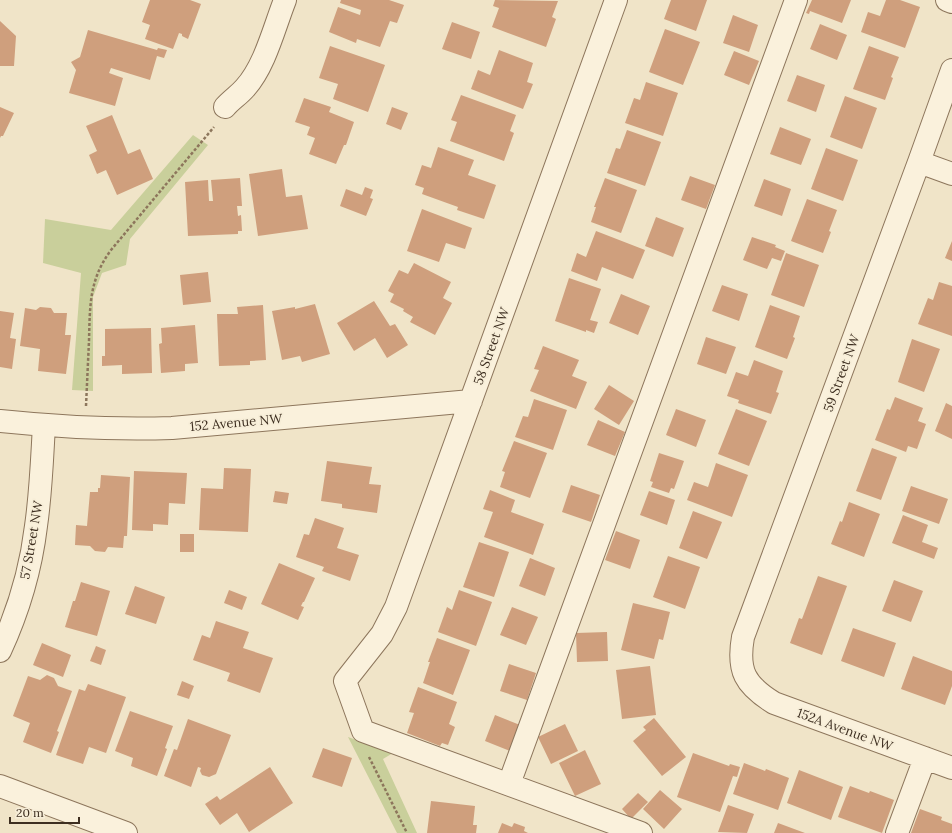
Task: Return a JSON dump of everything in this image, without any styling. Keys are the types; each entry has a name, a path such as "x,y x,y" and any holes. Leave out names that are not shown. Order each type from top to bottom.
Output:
{"street":[{"path":"225,107 246,88 256,73 265,53 284,0"},
{"name":"58 Street NW","path":"364,731 345,681 382,634 396,607 616,0"},
{"path":"509,784 796,0"},
{"path":"947,0 952,2"},
{"name":"59 Street NW","path":"746,678 742,666 741,652 743,637 952,70"},
{"path":"919,162 952,174"},
{"name":"152 Avenue NW","path":"0,421 85,428 172,428 471,401"},
{"name":"57 Street NW","path":"0,651 14,613 30,559 39,499 44,425"},
{"name":"152A Avenue NW","path":"746,678 752,687 774,703 952,768"},
{"path":"364,731 641,833"},
{"path":"897,833 925,758"},
{"path":"0,786 126,833"}],"path":[{"path":"85,428 91,296 98,273 111,250 215,126 225,107"},
{"path":"364,731 361,741 407,833"}],"green space":[{"path":"193,135 208,145 130,239 126,265 102,273 93,297 93,391 72,390 81,273 43,263 45,219 111,230"},
{"path":"348,737 393,753 383,759 417,833 397,833"}],"building":[{"path":"150,0 190,0 201,4 188,39 179,33 173,49 145,39 150,25 142,22"},
{"path":"341,0 389,0 404,5 397,23 390,21 380,47 357,39 356,43 329,32 338,7 360,15 361,10 340,3"},
{"path":"495,0 558,1 552,17 556,19 546,47 492,27 499,8 493,6"},
{"path":"671,0 707,0 696,31 664,19"},
{"path":"812,0 851,0 842,23 810,11 809,14 806,13"},
{"path":"886,0 900,0 920,7 905,48 861,32 868,12 880,16"},
{"path":"733,15 758,25 749,52 723,43"},
{"path":"0,21 16,36 14,66 0,66"},
{"path":"452,22 480,32 471,59 442,49"},
{"path":"820,24 847,35 837,60 810,49"},
{"path":"665,29 700,42 683,85 649,72"},
{"path":"88,30 157,50 158,48 167,50 164,58 157,56 150,80 111,68 109,73 123,78 115,106 69,93 76,70 71,62 80,57"},
{"path":"330,46 385,65 368,112 333,99 338,84 319,78"},
{"path":"869,46 899,57 891,77 893,78 885,100 853,89"},
{"path":"499,50 533,63 527,82 533,84 523,109 471,89 478,70 490,75"},
{"path":"734,51 759,61 749,85 724,75"},
{"path":"797,75 825,85 816,112 787,101"},
{"path":"646,82 678,93 663,136 625,123 634,98 640,100"},
{"path":"461,95 516,115 510,131 514,133 504,161 450,141 457,122 451,120"},
{"path":"845,96 877,108 862,149 830,137"},
{"path":"304,98 331,107 329,112 354,122 346,145 344,145 336,164 309,154 315,138 307,135 310,127 295,122"},
{"path":"0,107 14,113 3,136 0,138"},
{"path":"392,107 408,113 401,130 386,124"},
{"path":"112,115 128,154 140,149 153,179 117,195 106,170 97,174 89,155 97,151 86,126"},
{"path":"780,127 811,139 801,165 770,154"},
{"path":"627,130 661,142 645,186 607,173 616,148 620,149"},
{"path":"438,147 474,160 468,175 496,185 484,219 457,210 458,207 422,194 424,188 415,185 422,165 431,168"},
{"path":"826,148 858,160 843,201 811,189"},
{"path":"282,169 286,197 302,195 308,229 258,236 249,174"},
{"path":"690,176 715,185 706,209 681,200"},
{"path":"240,178 242,206 237,206 238,216 241,215 242,231 238,231 238,234 188,236 185,182 208,180 209,201 213,201 211,180"},
{"path":"605,178 637,190 621,233 591,222 596,207 594,207"},
{"path":"764,179 791,189 782,216 754,206"},
{"path":"365,187 373,190 370,198 373,199 366,216 340,206 346,189 362,195"},
{"path":"807,199 837,210 823,253 791,241"},
{"path":"422,209 472,228 465,249 446,243 439,262 407,251"},
{"path":"656,217 684,228 673,257 645,246"},
{"path":"596,231 645,250 633,279 602,267 597,281 571,271 577,253 586,257"},
{"path":"752,237 776,245 775,247 785,251 781,261 772,258 767,269 743,260"},
{"path":"952,241 952,261 945,258"},
{"path":"786,253 819,265 804,307 771,295"},
{"path":"414,263 451,282 443,298 452,303 435,335 410,322 413,317 403,311 404,309 390,302 394,294 388,291 399,270 408,274"},
{"path":"208,272 211,302 183,305 180,275"},
{"path":"569,278 601,289 590,320 598,322 594,333 586,330 586,332 555,321"},
{"path":"939,282 952,286 952,336 918,324 928,298 933,300"},
{"path":"722,285 748,294 739,321 712,311"},
{"path":"621,294 650,306 638,335 609,323"},
{"path":"374,301 390,326 395,324 408,345 387,358 375,338 354,351 337,323"},
{"path":"315,304 330,354 302,362 300,356 282,360 272,311 295,307 295,309"},
{"path":"263,305 266,360 250,361 250,365 219,366 217,314 238,314 237,307"},
{"path":"770,305 800,316 793,337 795,338 787,359 755,347"},
{"path":"40,307 51,308 54,313 67,313 65,335 71,335 66,374 38,371 40,349 20,346 25,308 36,310"},
{"path":"0,311 14,313 10,338 16,339 12,369 0,367"},
{"path":"195,325 198,363 185,364 185,371 161,373 159,344 162,343 161,328"},
{"path":"151,328 152,373 122,374 122,365 102,366 102,356 105,356 105,329"},
{"path":"706,337 736,347 726,374 697,364"},
{"path":"912,339 940,349 924,392 898,382"},
{"path":"543,346 579,360 572,376 587,382 576,409 530,391 539,370 534,369"},
{"path":"754,360 783,371 776,392 779,393 771,414 738,403 739,400 727,396 736,372 748,376"},
{"path":"609,385 634,401 619,425 594,409"},
{"path":"895,397 923,408 918,421 926,424 917,449 908,446 906,452 875,440 887,409 890,410"},
{"path":"534,399 567,410 553,450 515,437 523,416 528,417"},
{"path":"946,403 952,406 952,439 935,431"},
{"path":"676,409 706,420 696,447 666,435"},
{"path":"736,409 767,421 749,466 718,454"},
{"path":"598,420 625,432 615,456 587,445"},
{"path":"514,441 547,453 530,498 500,487 505,472 502,471"},
{"path":"872,448 897,457 881,500 856,491"},
{"path":"659,453 684,461 674,489 671,488 669,493 651,487 653,482 650,481"},
{"path":"327,461 372,467 369,484 381,485 377,513 342,508 342,504 321,501"},
{"path":"716,463 748,475 732,517 687,500 694,482 708,487"},
{"path":"224,468 251,469 248,532 199,530 201,488 223,489"},
{"path":"134,471 187,473 185,504 169,503 168,525 153,524 153,531 132,530"},
{"path":"101,475 130,477 127,536 124,536 123,548 108,547 105,552 95,551 90,546 75,545 76,525 87,526 90,492 98,492 98,488 100,488"},
{"path":"571,485 600,495 591,522 562,512"},
{"path":"911,486 948,499 939,524 902,511"},
{"path":"490,490 515,500 511,512 544,524 533,555 484,537 493,512 483,509"},
{"path":"275,491 289,493 287,504 273,502"},
{"path":"649,491 675,500 667,525 640,515"},
{"path":"849,502 880,514 864,557 831,544 840,521 842,522"},
{"path":"693,511 722,522 707,559 679,548"},
{"path":"903,515 928,525 922,542 938,548 934,559 892,543"},
{"path":"315,518 344,528 337,548 359,555 350,581 322,571 324,567 296,557 304,534 309,535"},
{"path":"616,531 640,540 630,569 605,560"},
{"path":"180,534 194,534 194,552 180,552"},
{"path":"479,542 509,552 494,597 463,587"},
{"path":"668,556 700,567 685,609 653,597"},
{"path":"530,558 555,568 545,596 519,586"},
{"path":"279,563 315,578 301,606 304,607 298,620 261,604"},
{"path":"818,576 847,586 822,655 790,643 799,618 802,619"},
{"path":"894,580 923,591 911,622 882,611"},
{"path":"81,582 110,591 97,636 65,627"},
{"path":"135,586 165,597 156,624 125,614"},
{"path":"229,590 247,597 242,610 224,603"},
{"path":"459,590 492,602 476,646 438,632 447,607 452,610"},
{"path":"633,603 670,612 663,640 659,639 654,659 621,650"},
{"path":"512,607 538,617 526,645 500,635"},
{"path":"216,621 249,632 243,648 273,658 260,693 227,681 230,673 193,660 202,635 210,638"},
{"path":"853,628 896,643 884,677 841,661"},
{"path":"607,632 608,661 577,662 576,633"},
{"path":"437,638 470,650 453,695 423,683 430,662 428,662"},
{"path":"42,643 71,655 63,677 33,665"},
{"path":"96,646 106,650 101,665 90,661"},
{"path":"913,656 952,671 952,686 945,705 901,689"},
{"path":"509,664 536,673 527,700 500,691"},
{"path":"650,666 656,715 622,719 616,670"},
{"path":"47,675 54,678 58,686 72,691 57,731 59,732 51,753 23,742 30,723 13,716 28,676 40,680"},
{"path":"182,681 194,686 189,699 177,695"},
{"path":"88,684 126,697 106,753 89,747 83,764 56,755 79,689 85,691"},
{"path":"418,687 457,702 449,724 455,727 448,745 442,743 440,746 407,733 414,713 409,712"},
{"path":"130,711 173,726 165,748 167,749 157,776 131,766 133,758 115,751"},
{"path":"495,715 520,725 510,751 485,741"},
{"path":"654,718 686,757 662,776 633,741 646,730 643,727"},
{"path":"188,719 231,735 216,774 209,777 202,775 200,771 201,768 198,767 191,787 164,776 174,749 177,750"},
{"path":"565,724 578,751 551,764 538,737"},
{"path":"323,748 352,758 342,787 312,777"},
{"path":"585,750 601,784 575,796 559,763"},
{"path":"693,753 729,766 730,764 740,767 737,777 733,776 720,812 677,797"},
{"path":"744,763 765,771 766,769 789,778 778,810 733,794"},
{"path":"270,767 293,803 249,832 237,813 220,825 205,804 217,796 220,800"},
{"path":"799,770 843,787 831,820 787,803"},
{"path":"850,786 869,793 870,791 894,800 882,833 838,817"},
{"path":"660,790 682,809 664,829 643,809"},
{"path":"638,793 648,802 631,819 622,809"},
{"path":"431,801 475,806 473,825 477,825 476,833 427,833"},
{"path":"728,805 754,814 747,833 718,832"},
{"path":"920,809 942,817 941,820 952,824 952,833 911,833"},
{"path":"502,823 512,827 514,823 525,827 524,831 528,833 498,833"},
{"path":"778,823 805,833 774,833"}]}
